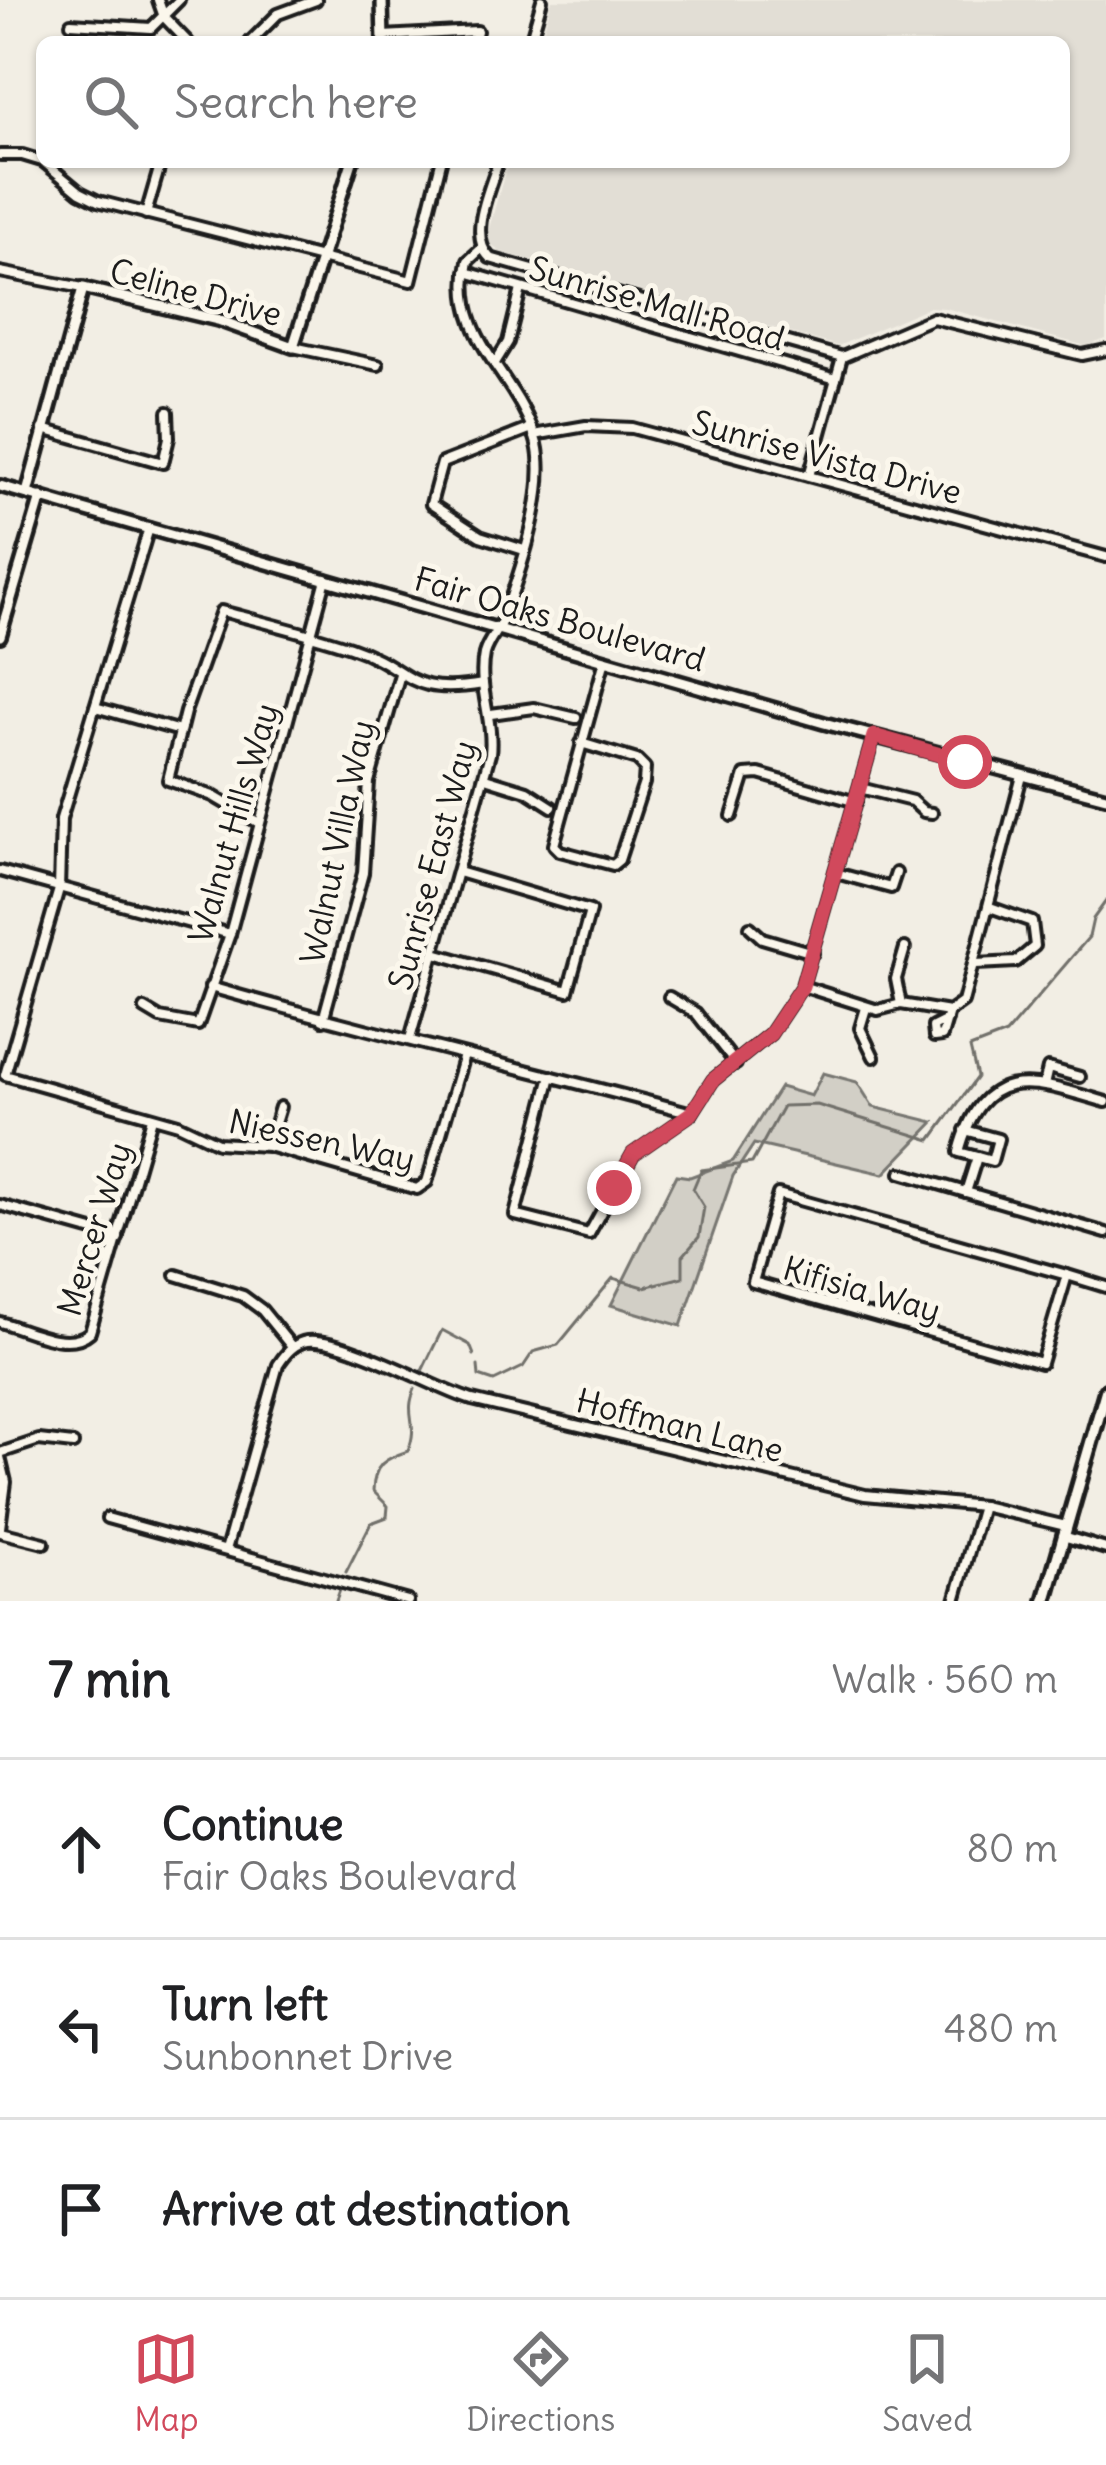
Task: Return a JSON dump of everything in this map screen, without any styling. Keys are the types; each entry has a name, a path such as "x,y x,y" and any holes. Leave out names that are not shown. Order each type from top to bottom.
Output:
{"main road":[{"path":"382,0 383,36"},
{"path":"293,347 350,168"},
{"path":"27,493 83,288"},
{"name":"Celine Drive","path":"83,288 218,320 293,347"},
{"name":"Fair Oaks Boulevard","path":"0,486 497,630 1106,797"},
{"path":"0,636 40,497"},
{"path":"1045,1601 1106,1390"}],"street":[{"path":"158,0 164,17 182,36"},
{"path":"71,23 151,28 179,0"},
{"path":"256,36 278,14 316,0"},
{"path":"532,36 542,0"},
{"path":"418,36 477,31 476,36"},
{"path":"0,155 36,159"},
{"path":"52,168 88,197 411,281 439,168"},
{"path":"146,214 159,168"},
{"path":"496,168 478,235 481,249 490,257 842,357 933,318 1082,355 1106,350"},
{"path":"466,272 470,258 481,249"},
{"name":"Celine Drive","path":"0,272 83,288"},
{"name":"Sunrise Mall Road","path":"466,272 836,380"},
{"name":"Sunrise East Way","path":"410,1040 492,740 483,683 486,649 505,617 539,487 533,432 476,337 464,304 466,272"},
{"path":"495,363 508,342 521,289"},
{"name":"Celine Drive","path":"293,347 378,365"},
{"path":"809,476 842,357"},
{"path":"43,429 163,463 170,438 168,412"},
{"name":"Sunrise Vista Drive","path":"524,550 480,536 431,504 442,463 533,432 617,426 1106,557"},
{"name":"Niessen Way","path":"149,528 61,819 59,889 5,1075 178,1124 218,1143 268,1146 423,1188 464,1055"},
{"name":"Walnut Hills Way","path":"145,1009 160,1018 198,1025 230,934 326,578"},
{"path":"259,823 213,796 168,780 179,731 220,611 363,652 438,689 483,683"},
{"path":"581,743 637,760 645,768 623,850 613,865 560,851 554,845 581,743 605,660"},
{"name":"Walnut Villa Way","path":"322,1020 363,873 369,782 400,674"},
{"path":"95,707 179,731"},
{"path":"490,714 534,708 577,718"},
{"path":"551,1076 515,1215 589,1234 633,1154 692,1113 713,1080 770,1034 802,986 874,736"},
{"path":"732,816 745,775 759,774 856,802"},
{"path":"802,986 878,1010 902,1004 948,1016 967,997 1022,776"},
{"path":"484,778 527,791 552,807"},
{"path":"860,788 912,801 932,813"},
{"path":"0,872 230,934"},
{"path":"435,953 568,991 590,911 458,872"},
{"path":"836,873 891,888 896,873"},
{"path":"976,964 1016,962 1035,946 1032,922 990,907"},
{"path":"750,927 761,938 813,953"},
{"path":"902,1004 896,979 904,948"},
{"path":"210,987 322,1020 692,1113"},
{"path":"669,997 696,1013 736,1064"},
{"path":"866,1007 860,1028 874,1057"},
{"path":"1045,1085 1048,1068 1080,1077"},
{"path":"965,1130 998,1139 992,1161 959,1151 965,1130 986,1096 998,1087 1045,1085 1106,1102"},
{"path":"268,1146 280,1107"},
{"name":"Mercer Way","path":"0,1322 68,1341 84,1339 96,1317 152,1118"},
{"path":"966,1192 976,1157"},
{"path":"901,1173 1106,1233"},
{"name":"Kifisia Way","path":"1066,1275 1041,1363 753,1282 778,1194 1066,1275 1106,1287"},
{"path":"0,1205 118,1238"},
{"path":"176,1275 232,1291 253,1303 292,1348 278,1365 226,1550"},
{"name":"Hoffman Lane","path":"292,1348 322,1342 472,1400 865,1495 982,1506 1106,1549"},
{"path":"44,1543 0,1530 7,1482 0,1455 39,1440 73,1444"},
{"path":"956,1601 982,1506"},
{"path":"107,1518 408,1601"}],"shaded area":[{"path":"552,0 1106,0 1106,339 1086,346 929,307 838,346 500,252 490,244 488,232 506,168 1070,168 1070,36 542,36"},
{"path":"823,1073 857,1082 873,1107 934,1122 884,1174 754,1144 733,1176 681,1326 611,1305 676,1175 690,1177 733,1161 780,1087 811,1096"}],"waterway":[{"path":"478,1366 479,1376 494,1381 523,1367 533,1352 558,1345 613,1278 644,1287 683,1277 683,1256 699,1237 704,1207 693,1189 701,1170 752,1163 783,1106 817,1105 931,1140 977,1077 970,1048 1006,1034 1089,937 1093,919 1106,901"},
{"path":"421,1373 442,1330 470,1345 474,1355"},
{"path":"346,1572 371,1523 387,1517 388,1506 373,1491 374,1482 382,1464 408,1451 415,1389"},
{"path":"336,1601 341,1587"}],"route":[{"path":"614,1188 633,1154 692,1113 713,1080 770,1034 802,986 874,736 965,762"}]}
